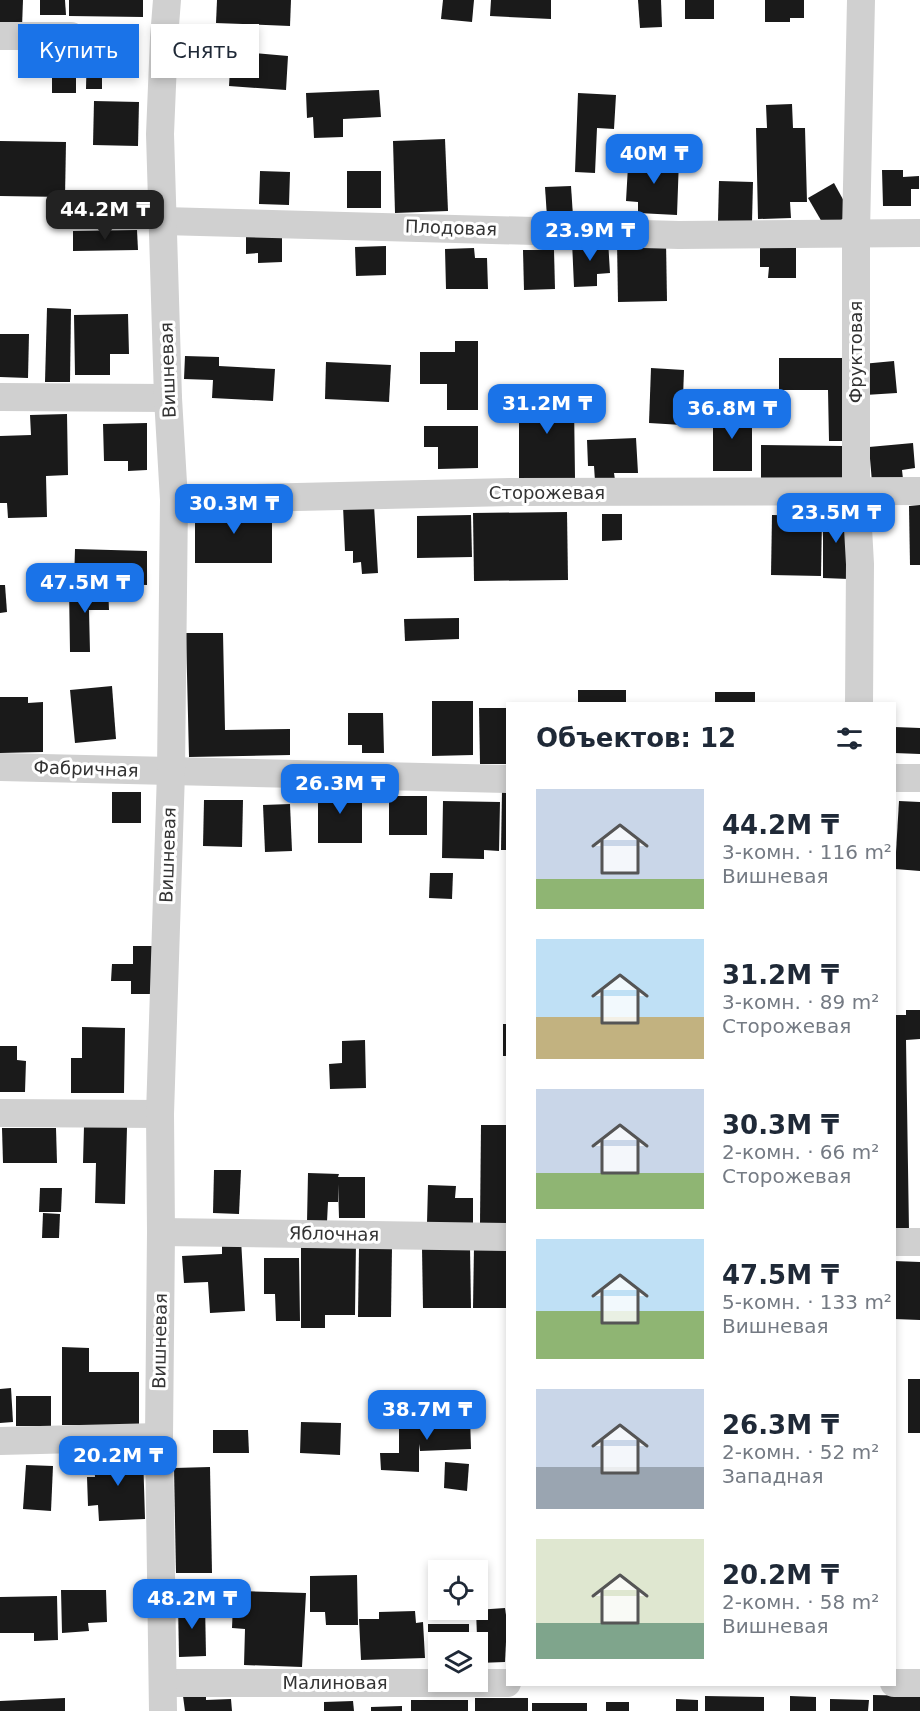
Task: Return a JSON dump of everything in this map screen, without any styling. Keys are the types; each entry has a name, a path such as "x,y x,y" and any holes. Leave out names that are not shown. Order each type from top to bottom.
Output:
{"street":[{"name":"Вишневая","path":"163,1697 159,1437 160,1114 171,772 174,500 168,398 160,134 168,0"},
{"name":"Фруктовая","path":"859,702 860,564 856,492 856,232 861,0"},
{"path":"0,36 18,36"},
{"name":"Плодовая","path":"163,221 679,235 920,233"},
{"path":"0,397 168,398"},
{"name":"Сторожевая","path":"174,500 512,492 920,491"},
{"name":"Фабричная","path":"0,767 506,779"},
{"path":"896,778 920,778"},
{"path":"0,1113 160,1114"},
{"name":"Яблочная","path":"161,1232 506,1237"},
{"path":"896,1242 920,1242"},
{"path":"0,1441 159,1437"},
{"name":"Малиновая","path":"163,1697 506,1683"},
{"path":"896,1683 920,1683"}],"building":[{"path":"0,0 23,0 22,24 18,24 18,27 0,26"},
{"path":"40,0 65,0 66,15 40,15"},
{"path":"69,0 143,0 143,17 69,16"},
{"path":"217,0 291,0 290,26 216,23"},
{"path":"443,0 474,0 472,22 441,19"},
{"path":"491,0 551,0 551,19 490,16"},
{"path":"638,0 661,0 662,27 640,28"},
{"path":"685,0 714,0 714,19 685,19"},
{"path":"765,0 804,0 804,18 790,18 790,22 765,22"},
{"path":"259,54 288,56 286,90 229,86 229,78 259,78"},
{"path":"52,78 76,78 76,93 52,93"},
{"path":"86,78 102,78 102,89 86,89"},
{"path":"379,90 381,117 343,119 343,137 314,138 313,117 307,118 306,93"},
{"path":"578,93 616,95 614,129 597,128 595,173 575,172"},
{"path":"94,101 139,102 138,146 93,145"},
{"path":"792,104 793,128 805,128 807,202 790,202 791,218 758,219 756,128 767,128 766,105"},
{"path":"445,139 448,211 395,213 393,141"},
{"path":"0,141 66,142 65,197 0,196"},
{"path":"637,157 679,159 677,215 638,213 638,202 626,201 628,166 637,166"},
{"path":"882,170 903,170 903,177 919,176 919,189 911,189 911,206 883,206"},
{"path":"260,171 290,172 289,205 259,204"},
{"path":"347,171 381,171 381,208 347,208"},
{"path":"719,181 753,182 752,222 718,221"},
{"path":"834,183 851,214 826,229 808,198"},
{"path":"571,186 573,216 547,217 545,187"},
{"path":"282,229 282,262 258,263 258,253 246,254 246,230"},
{"path":"137,230 138,250 73,251 73,231"},
{"path":"608,240 610,273 597,274 597,286 574,287 572,241"},
{"path":"617,241 666,241 667,301 618,302"},
{"path":"760,245 796,245 796,278 768,278 769,267 760,267"},
{"path":"386,246 386,275 356,276 355,247"},
{"path":"474,248 475,258 487,258 488,289 446,289 445,249"},
{"path":"523,250 554,250 555,289 524,290"},
{"path":"47,308 71,309 70,382 45,382"},
{"path":"128,314 129,354 110,354 110,375 75,375 74,315"},
{"path":"0,334 29,334 28,378 0,377"},
{"path":"455,341 478,341 478,410 447,410 447,384 420,384 420,352 455,352"},
{"path":"185,356 219,357 219,366 275,369 273,401 212,398 213,380 184,379"},
{"path":"779,358 852,358 852,441 829,441 828,390 779,390"},
{"path":"894,361 897,393 865,395 862,364"},
{"path":"326,362 391,365 389,402 325,399"},
{"path":"651,368 684,370 682,425 649,423"},
{"path":"533,386 567,386 567,404 574,403 575,478 519,478 519,405 533,405"},
{"path":"713,410 752,410 752,471 713,471"},
{"path":"67,414 68,475 46,476 47,517 8,518 7,503 0,503 0,436 31,435 30,415"},
{"path":"147,423 147,470 128,471 128,461 104,461 103,424"},
{"path":"424,426 478,426 478,468 438,469 438,447 424,447"},
{"path":"636,438 638,473 614,473 615,480 595,481 594,466 588,466 587,440"},
{"path":"913,443 915,468 902,470 903,479 872,482 869,447"},
{"path":"761,445 842,446 842,485 761,485"},
{"path":"374,505 378,573 362,574 361,562 353,563 353,551 345,551 343,506"},
{"path":"920,505 920,565 910,565 909,506"},
{"path":"195,507 272,507 272,563 195,563"},
{"path":"823,509 849,509 849,579 823,578"},
{"path":"567,512 568,580 474,581 473,513"},
{"path":"602,514 622,514 622,540 602,541"},
{"path":"471,515 472,557 417,558 417,516"},
{"path":"772,515 822,516 821,576 771,575"},
{"path":"75,549 147,551 147,585 74,583"},
{"path":"0,585 5,585 7,612 0,613"},
{"path":"108,586 109,610 89,610 90,652 70,652 69,587"},
{"path":"459,618 459,639 405,641 404,619"},
{"path":"186,633 223,633 225,730 290,729 290,755 189,757"},
{"path":"112,686 116,739 75,743 70,690"},
{"path":"578,690 626,690 626,702 578,702"},
{"path":"715,692 755,692 755,702 715,702"},
{"path":"0,697 28,697 28,703 43,702 43,752 0,753"},
{"path":"432,701 473,701 473,755 432,756"},
{"path":"479,708 506,708 506,764 480,764"},
{"path":"348,713 383,713 384,753 362,753 362,745 348,745"},
{"path":"896,727 920,728 920,754 896,753"},
{"path":"318,787 362,788 362,843 318,843"},
{"path":"112,792 141,792 141,823 112,823"},
{"path":"502,792 506,792 506,850 501,850"},
{"path":"389,796 427,796 427,835 389,835"},
{"path":"204,800 243,800 242,847 203,846"},
{"path":"443,801 500,802 499,851 484,850 484,859 442,858"},
{"path":"899,801 920,802 920,871 896,869"},
{"path":"290,804 292,851 265,852 263,805"},
{"path":"430,873 453,873 452,899 429,898"},
{"path":"133,946 155,946 155,994 131,994 131,981 111,981 112,964 133,964"},
{"path":"906,1010 920,1010 920,1039 906,1040 909,1231 896,1231 896,1015 906,1015"},
{"path":"503,1024 506,1024 506,1056 503,1056"},
{"path":"82,1027 125,1028 124,1093 71,1093 71,1058 82,1058"},
{"path":"365,1040 366,1088 330,1089 329,1064 342,1063 342,1041"},
{"path":"0,1046 17,1046 17,1060 26,1061 25,1092 0,1092"},
{"path":"481,1125 506,1125 506,1223 480,1223"},
{"path":"84,1126 127,1127 125,1204 95,1203 96,1163 83,1163"},
{"path":"2,1128 56,1128 57,1163 3,1163"},
{"path":"214,1170 241,1170 239,1214 213,1213"},
{"path":"308,1173 339,1174 338,1177 365,1177 365,1218 339,1218 338,1184 338,1202 328,1202 327,1222 307,1222"},
{"path":"428,1185 456,1186 455,1198 473,1198 473,1224 427,1223"},
{"path":"40,1188 62,1188 61,1212 39,1212"},
{"path":"43,1213 60,1214 59,1238 42,1238"},
{"path":"241,1239 245,1311 210,1313 208,1282 184,1283 182,1256 222,1254 222,1241"},
{"path":"301,1242 356,1242 355,1315 325,1315 325,1328 301,1328"},
{"path":"359,1247 392,1247 391,1317 358,1317"},
{"path":"470,1247 471,1308 423,1308 422,1248"},
{"path":"474,1247 506,1248 506,1308 473,1308"},
{"path":"264,1258 299,1258 300,1321 276,1321 275,1294 264,1294"},
{"path":"896,1261 920,1262 920,1320 896,1319"},
{"path":"62,1347 89,1348 89,1372 139,1372 139,1425 62,1425"},
{"path":"908,1379 920,1379 920,1433 908,1433"},
{"path":"11,1388 13,1422 0,1423 0,1389"},
{"path":"16,1396 51,1396 51,1426 16,1426"},
{"path":"470,1416 471,1449 420,1451 419,1444 419,1472 381,1470 380,1453 399,1453 399,1423 419,1423 419,1418"},
{"path":"301,1422 341,1423 340,1455 300,1453"},
{"path":"213,1430 248,1430 249,1453 213,1453"},
{"path":"143,1454 145,1519 99,1521 98,1505 88,1506 87,1477 95,1477 94,1456"},
{"path":"445,1462 469,1464 467,1491 444,1488"},
{"path":"26,1465 53,1466 51,1511 23,1509"},
{"path":"210,1467 212,1573 176,1573 174,1468"},
{"path":"357,1575 358,1625 326,1625 325,1612 310,1612 310,1576"},
{"path":"61,1590 106,1590 107,1622 88,1623 89,1631 62,1633"},
{"path":"241,1591 306,1593 302,1667 244,1665 245,1629 232,1628 233,1603 241,1603"},
{"path":"57,1596 58,1640 34,1641 34,1633 0,1633 0,1597"},
{"path":"178,1603 205,1603 206,1656 179,1657"},
{"path":"505,1608 505,1662 488,1663 488,1632 477,1632 476,1620 488,1620 488,1609"},
{"path":"415,1611 416,1623 423,1622 425,1658 361,1660 359,1619 379,1619 379,1612"},
{"path":"428,1624 469,1624 469,1632 428,1632"},
{"path":"206,1694 206,1700 231,1699 232,1711 185,1711 183,1696"},
{"path":"873,1695 920,1696 920,1711 873,1711"},
{"path":"705,1696 764,1697 764,1711 705,1711"},
{"path":"790,1696 816,1697 816,1711 790,1711"},
{"path":"65,1698 65,1711 0,1711 0,1701"},
{"path":"475,1698 528,1698 528,1711 475,1711"},
{"path":"676,1699 698,1700 698,1711 676,1711"},
{"path":"830,1699 869,1700 868,1711 830,1711"},
{"path":"411,1700 468,1700 468,1711 411,1711"},
{"path":"353,1701 354,1711 324,1711 324,1702"},
{"path":"606,1702 629,1702 629,1711 606,1711"},
{"path":"532,1703 587,1703 587,1711 532,1711"},
{"path":"402,1706 402,1711 371,1711 371,1707"}]}
